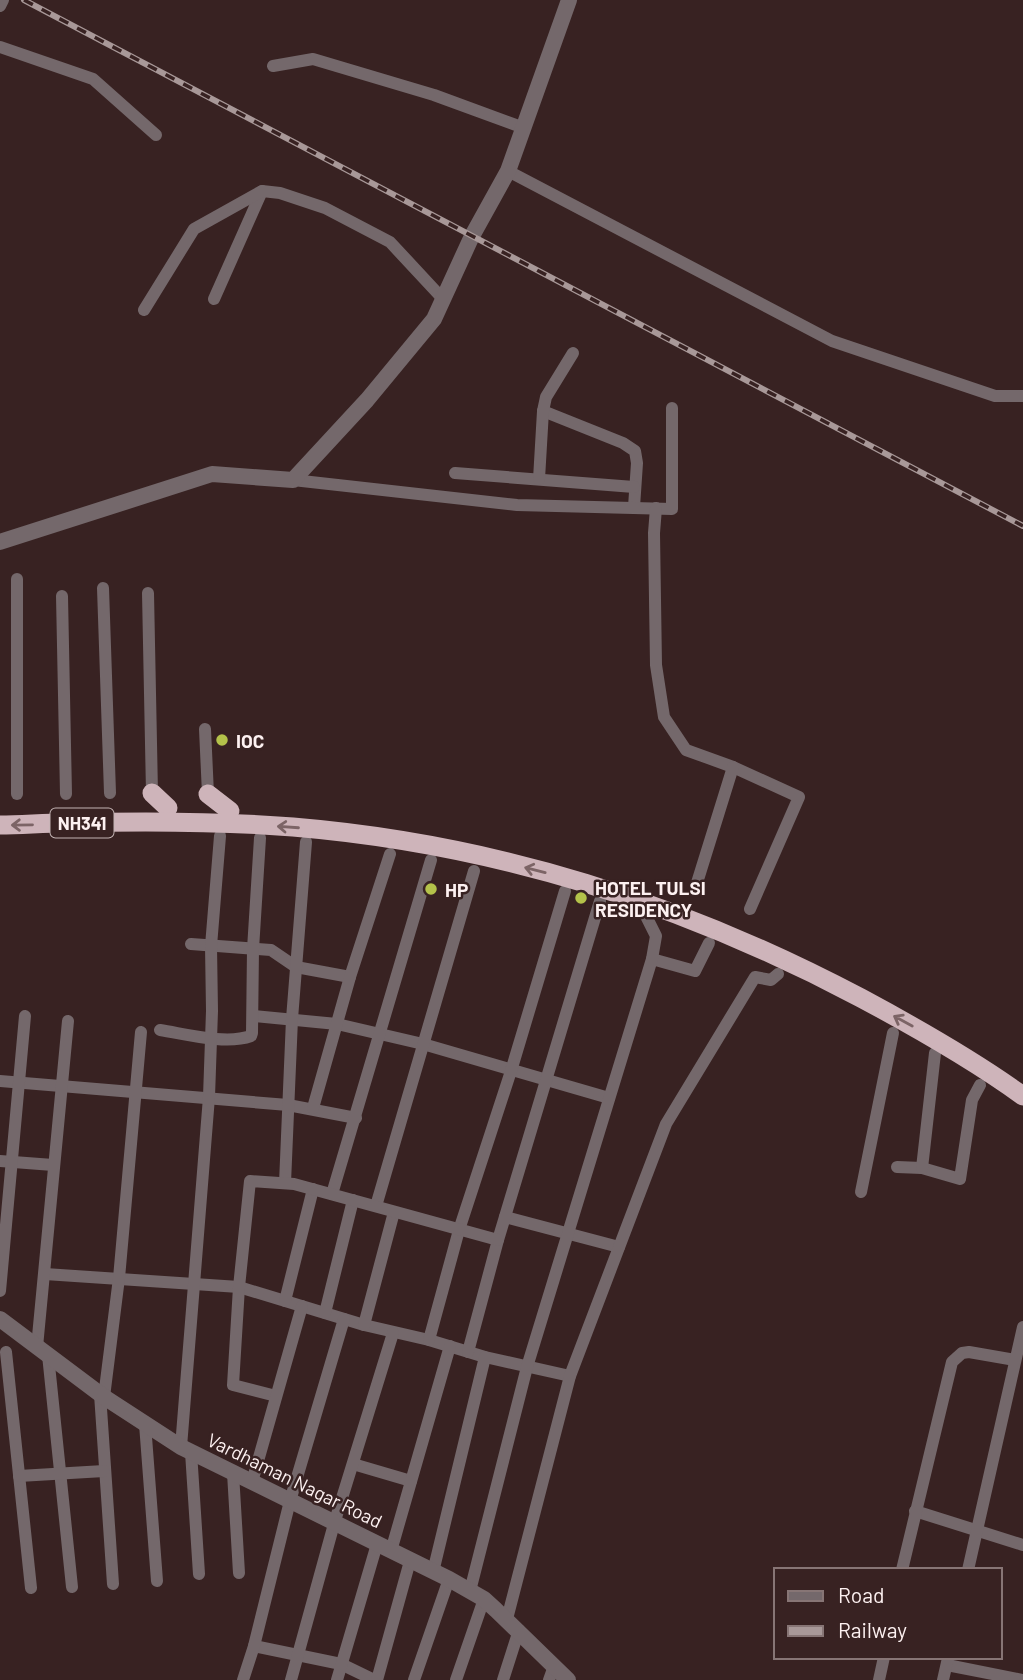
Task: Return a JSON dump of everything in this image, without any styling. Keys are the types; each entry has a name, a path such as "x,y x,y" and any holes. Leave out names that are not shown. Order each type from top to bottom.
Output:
{"highway":[{"path":"152,793 166,815"},
{"path":"208,794 230,811"},
{"name":"NH341","path":"0,825 166,815 382,836 455,850 569,885 683,915 746,960"},
{"name":"NH341","path":"569,885 600,901"},
{"name":"NH341","path":"716,937 828,981 908,1023 977,1064 1023,1097"},
{"path":"977,1064 980,1085"}],"street":[{"path":"0,6 3,0"},
{"path":"293,480 367,400 434,319 472,236 508,171 569,0"},
{"path":"0,47 93,79 156,135"},
{"path":"273,66 313,59 434,95 524,128"},
{"path":"508,171 832,341 995,396 1023,396"},
{"path":"144,310 194,229 262,191 280,193 325,208 390,242 443,299"},
{"path":"214,299 262,191"},
{"path":"539,479 543,411 550,389 573,353"},
{"path":"0,542 212,474 293,480 517,505 673,509 672,408"},
{"path":"543,411 623,443 635,451 634,507"},
{"path":"455,473 634,487"},
{"path":"656,508 656,666 664,717 686,750 733,767 799,797 750,909"},
{"path":"17,579 17,794"},
{"path":"103,588 110,793"},
{"path":"148,593 152,793"},
{"path":"62,596 66,794"},
{"path":"205,729 208,794"},
{"path":"696,886 733,767"},
{"path":"200,1574 186,1449 194,1284 209,1097 211,946 220,836"},
{"path":"160,1030 211,1038 241,1039 251,1036 260,838"},
{"path":"285,1183 292,1019 306,842"},
{"path":"313,1108 350,977 390,854"},
{"path":"332,1194 431,860"},
{"path":"376,1206 474,871"},
{"path":"429,1340 459,1230 569,885"},
{"path":"468,1352 498,1240 600,901"},
{"path":"456,1680 527,1367 652,959 656,936 646,916"},
{"path":"652,959 695,971 716,937"},
{"path":"191,944 271,950 296,967 350,977"},
{"path":"503,1680 570,1376 666,1124 754,977 771,980 778,974"},
{"path":"0,1291 6,1161 25,1016"},
{"path":"253,1016 337,1024 378,1033 609,1098"},
{"path":"68,1021 53,1165 42,1351 60,1472 72,1587"},
{"path":"113,1584 104,1471 102,1396 119,1278 141,1032"},
{"path":"861,1192 893,1033"},
{"path":"922,1168 935,1053"},
{"path":"0,1081 288,1105 355,1118"},
{"path":"897,1167 922,1168 960,1179 972,1100 980,1085"},
{"path":"6,1161 53,1165"},
{"path":"276,1396 233,1385 239,1287 250,1181 285,1183 313,1189 498,1240"},
{"path":"285,1301 313,1189"},
{"path":"325,1313 353,1200"},
{"path":"364,1325 394,1212"},
{"path":"505,1217 619,1247"},
{"path":"45,1274 239,1287 393,1333 570,1376"},
{"path":"252,1482 302,1306"},
{"name":"Vardhaman Nagar Road","path":"0,1319 102,1396 186,1449 477,1595 513,1625 551,1673 568,1680"},
{"path":"243,1680 290,1501 344,1319"},
{"path":"968,1568 1023,1327"},
{"path":"291,1680 334,1524 393,1333"},
{"path":"337,1680 384,1548 411,1482 450,1346"},
{"path":"6,1352 32,1588"},
{"path":"902,1568 952,1362 962,1353 969,1352 1015,1360"},
{"path":"433,1572 485,1357"},
{"path":"145,1424 158,1581"},
{"path":"353,1464 411,1482"},
{"path":"19,1476 104,1471"},
{"path":"233,1473 239,1573"},
{"path":"915,1511 1023,1545"},
{"path":"254,1646 341,1664 376,1680 410,1561"},
{"path":"414,1680 449,1579"},
{"path":"879,1680 884,1659"},
{"path":"943,1680 948,1661 1023,1680"}],"railway":[{"path":"24,0 1023,526"}],"place":[{"name":"IOC","path":"222,740"},
{"name":"HP","path":"431,889"},
{"name":"HOTEL TULSI RESIDENCY","path":"581,898"}]}
